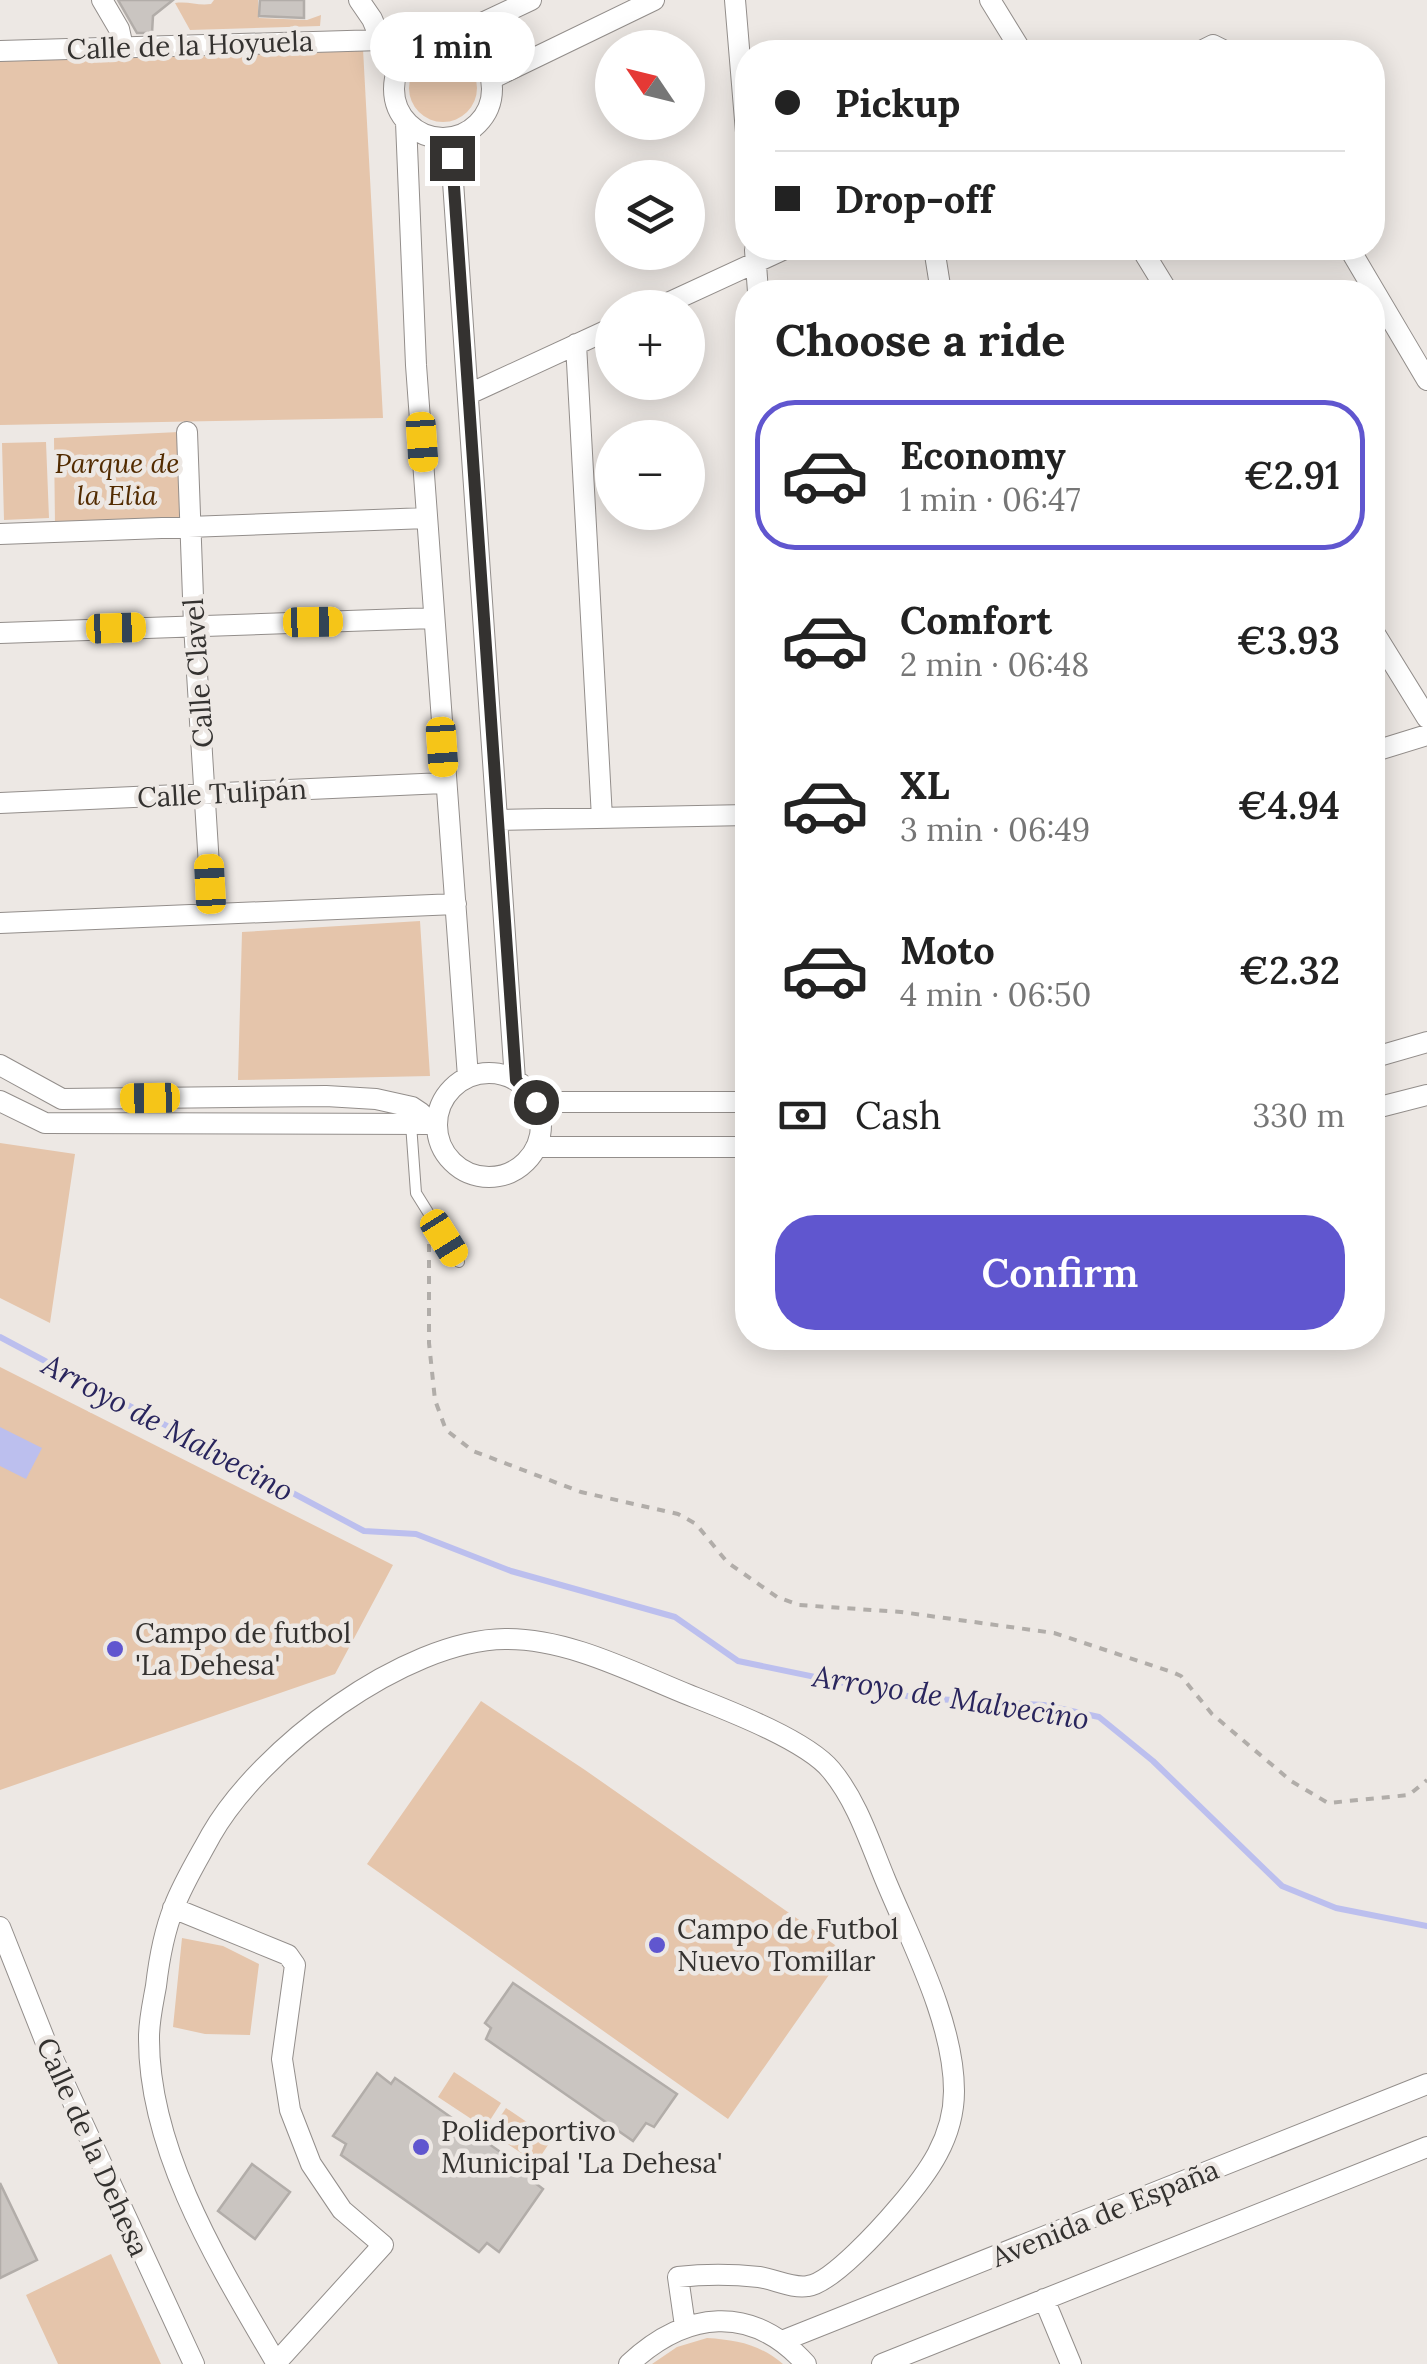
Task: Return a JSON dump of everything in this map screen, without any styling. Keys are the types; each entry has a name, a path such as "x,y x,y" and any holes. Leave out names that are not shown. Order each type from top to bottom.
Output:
{"street":[{"path":"102,0 119,30 123,47"},
{"path":"359,0 396,75"},
{"path":"446,40 475,52 485,64 491,79 488,110 466,133 434,138 406,122 397,107 396,75 404,60 415,48 446,40 531,0"},
{"path":"491,79 654,0"},
{"path":"735,0 738,40"},
{"path":"990,0 1015,40"},
{"name":"Calle de la Hoyuela","path":"0,51 381,40"},
{"path":"406,122 416,365 468,1077"},
{"path":"450,138 516,1080"},
{"path":"690,290 746,260"},
{"path":"1385,309 1427,380"},
{"path":"469,394 595,336"},
{"path":"576,344 602,818"},
{"name":"Calle Clavel","path":"187,432 194,625 212,914"},
{"path":"0,534 427,518"},
{"path":"0,632 434,618"},
{"path":"1385,650 1427,718"},
{"path":"1385,748 1427,735"},
{"name":"Calle Tulipán","path":"0,803 444,782"},
{"path":"498,820 735,814"},
{"path":"0,923 456,904"},
{"path":"1385,1054 1427,1042"},
{"path":"0,1065 62,1098 326,1096 376,1099 412,1107 421,1114 424,1124 445,1154 469,1174 484,1177 515,1170 536,1148 540,1117 536,1102 516,1080 492,1072 468,1077 445,1096 424,1124"},
{"path":"1385,1106 1427,1095"},
{"path":"0,1101 44,1123 424,1124"},
{"path":"536,1102 735,1102"},
{"path":"536,1148 735,1147"},
{"path":"173,1908 288,1955 294,1964 282,2059 290,2110 311,2164 342,2210 384,2245 276,2364 231,2286 183,2188 160,2116 149,2036 160,1957 173,1908 218,1825 259,1774 294,1739 372,1684 422,1657 460,1643 508,1638 558,1646 735,1714 811,1753 830,1769 856,1809 946,2035 954,2091 950,2126 928,2174 847,2262 806,2288 746,2276 678,2276 685,2326"},
{"name":"Calle de la Dehesa","path":"0,1927 6,1959 194,2364"},
{"name":"Avenida de España","path":"782,2341 1427,2084"},
{"name":"Avenida de España","path":"882,2364 1427,2148"},
{"path":"1044,2300 1071,2364"},
{"path":"630,2364 654,2341 685,2326 718,2321 752,2326 782,2341 806,2364"}],"lane":[{"path":"424,1124 416,1193 459,1262"}],"path":[{"path":"429,1214 429,1343 435,1400 446,1430 473,1451 582,1492 678,1514 696,1524 727,1562 777,1597 799,1605 901,1612 1054,1633 1181,1676 1212,1714 1291,1781 1328,1803 1410,1796 1427,1780"}],"green space":[{"path":"214,0 258,0 259,18 307,20 321,15 320,26 190,30 175,3 211,4"},
{"path":"363,49 383,418 0,425 0,61"},
{"path":"443,54 456,56 467,64 475,75 475,101 467,112 456,120 443,122 430,120 419,112 411,101 409,88 411,75 419,64 430,56"},
{"name":"Parque de la Elia","path":"179,432 181,520 55,525 54,438"},
{"path":"46,442 49,518 4,520 2,443"},
{"path":"420,921 430,1076 238,1080 242,932"},
{"path":"0,1143 75,1154 50,1323 0,1298"},
{"path":"0,1367 393,1565 335,1674 0,1790"},
{"name":"Campo de Futbol Nuevo Tomillar","path":"481,1701 845,1952 728,2119 367,1864"},
{"path":"182,1938 223,1946 259,1964 250,2035 205,2034 173,2027"},
{"path":"454,2072 501,2103 485,2128 438,2097"},
{"path":"506,2108 552,2139 536,2163 490,2132"},
{"path":"111,2254 161,2364 58,2364 26,2295"},
{"path":"707,2338 747,2344 783,2364 652,2364 677,2347"}],"water":[{"path":"0,1427 42,1448 26,1479 0,1466"}],"building":[{"path":"118,0 173,0 153,16 152,33 137,33"},
{"path":"260,0 304,0 304,18 259,16"},
{"path":"513,1983 677,2094 654,2127 646,2123 633,2141 486,2039 491,2028 485,2023"},
{"path":"377,2073 391,2084 395,2078 533,2175 530,2179 543,2189 499,2252 487,2243 479,2252 341,2155 346,2144 333,2136"},
{"path":"252,2164 290,2192 255,2239 218,2211"},
{"path":"0,2183 37,2260 0,2278"}],"waterway":[{"name":"Arroyo de Malvecino","path":"0,1337 364,1531 416,1534 511,1571 675,1617 738,1661 917,1698 1044,1705 1099,1717 1153,1761 1282,1886 1336,1908 1427,1926"}],"place":[{"name":"Campo de futbol 'La Dehesa'","path":"115,1649"},
{"name":"Campo de Futbol Nuevo Tomillar","path":"657,1945"},
{"name":"Polideportivo Municipal 'La Dehesa'","path":"421,2147"}],"route":[{"path":"452,158 516,1080 536,1102"}]}
